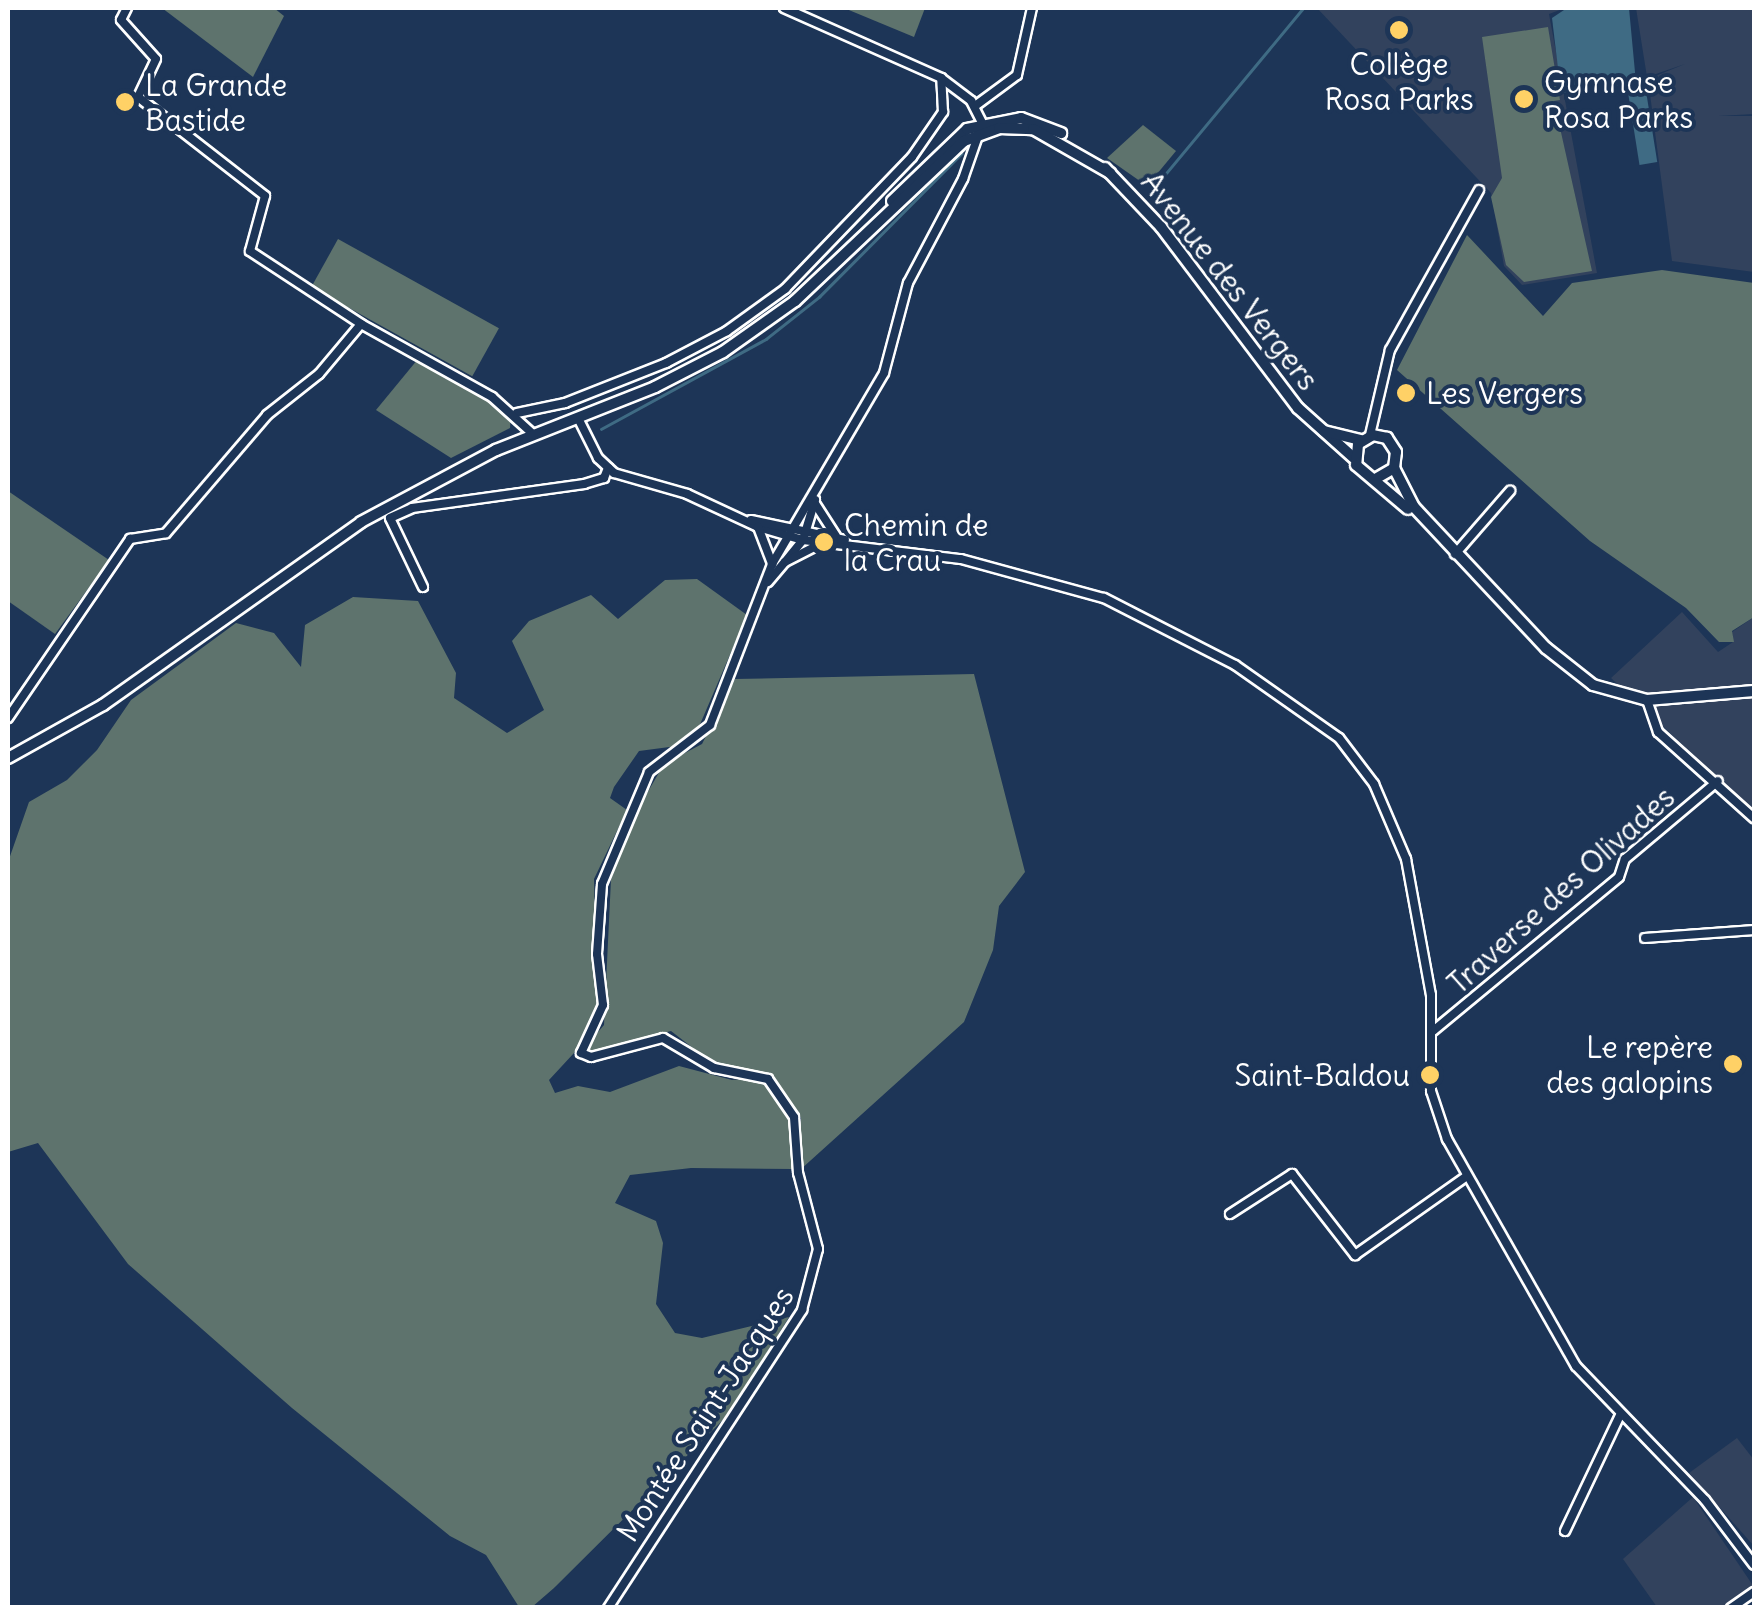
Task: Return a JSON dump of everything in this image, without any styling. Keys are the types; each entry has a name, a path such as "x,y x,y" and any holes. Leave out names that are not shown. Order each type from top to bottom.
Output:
{"main road":[{"path":"852,248 940,149 981,128 1021,118 1047,126 1110,173"},
{"path":"12,756 103,705 360,522 533,434 578,418 723,352 794,301 930,171 981,128 1043,132 1110,173"},
{"name":"Avenue des Vergers","path":"1110,173 1161,227 1310,421 1354,458"},
{"name":"Avenue des Vergers","path":"1310,421 1340,439 1366,438"},
{"path":"1456,552 1376,478 1362,473 1354,458 1366,438 1382,436 1396,452 1394,468 1408,499 1581,677 1615,694 1647,700 1753,691"},
{"path":"1376,478 1394,468"}],"street":[{"path":"127,8 121,20 156,60 138,96 265,196 250,250 361,324 517,413 533,434"},
{"path":"766,586 772,564 815,499 884,373 908,283 964,179 981,128 975,106 941,78 784,8"},
{"path":"975,106 1017,75 1032,8"},
{"path":"517,413 565,403 666,363 774,298 912,157 943,112 941,78"},
{"path":"1366,438 1377,419 1390,350 1479,190"},
{"path":"8,718 130,540 166,533 267,414 319,374 361,324"},
{"path":"578,418 608,468 790,533"},
{"path":"1377,419 1382,436"},
{"path":"423,588 390,518 424,506 584,484 604,478 608,468"},
{"path":"1456,552 1510,492"},
{"path":"766,586 804,536 815,499"},
{"path":"815,499 840,538"},
{"path":"740,517 758,528 824,542 998,566 1104,598 1202,646 1328,728 1363,767 1398,836 1434,1030 1433,1103 1467,1176 1560,1342 1620,1415 1705,1500 1754,1565"},
{"path":"758,528 772,564"},
{"path":"804,536 840,538 854,544"},
{"path":"785,562 824,542"},
{"name":"Montée Saint-Jacques","path":"608,1608 764,1373 816,1274 816,1235 798,1173 794,1117 768,1078 714,1068 670,1039 591,1057 580,1048 603,1005 597,954 605,873 649,772 696,742 710,725 766,586"},
{"path":"1647,700 1658,732 1754,818"},
{"name":"Traverse des Olivades","path":"1434,1030 1620,878 1625,859 1718,782"},
{"path":"1645,938 1754,930"},
{"path":"1230,1214 1292,1174 1355,1255 1467,1176"},
{"path":"1565,1531 1620,1415"},
{"path":"1731,1608 1754,1592"}],"shaded area":[{"name":"Collège Rosa Parks","path":"1317,8 1565,8 1549,14 1597,273 1522,285 1504,266 1491,193"},
{"path":"1567,8 1629,8 1636,83 1561,93 1552,18"},
{"path":"1636,8 1754,8 1754,114 1718,116 1754,116 1754,272 1672,261 1648,79 1685,64 1647,77"},
{"path":"1646,91 1657,162 1639,165 1628,94"},
{"path":"1682,612 1718,652 1733,642 1732,632 1754,617 1754,811 1611,678"},
{"path":"1737,1438 1754,1460 1754,1546 1689,1473"},
{"path":"1693,1497 1754,1587 1726,1607 1657,1607 1623,1559"}],"green space":[{"path":"162,8 274,8 284,16 253,77"},
{"path":"844,8 925,8 914,37"},
{"path":"1548,27 1560,100 1554,101 1592,271 1524,282 1506,265 1491,197 1502,178 1482,37"},
{"path":"1143,125 1176,151 1147,186 1107,158"},
{"path":"1467,235 1543,316 1572,283 1662,270 1754,283 1754,617 1732,631 1734,642 1719,642 1686,608 1590,541 1397,370"},
{"path":"338,239 499,328 472,376 311,287"},
{"path":"418,359 511,413 510,428 451,458 376,410"},
{"path":"8,491 109,560 55,634 8,601"},
{"path":"697,579 747,615 695,736 677,746 639,751 614,787 610,798 627,810 594,879 597,1008 574,1053 549,1080 555,1093 578,1086 610,1092 679,1066 732,1080 753,1078 774,1091 790,1116 794,1169 691,1168 630,1175 615,1203 656,1221 663,1243 656,1304 675,1333 702,1338 789,1317 728,1415 554,1588 532,1607 519,1607 486,1555 450,1536 292,1408 128,1264 38,1143 8,1152 8,862 29,802 67,780 97,750 131,700 236,623 274,633 301,667 305,625 353,597 418,601 456,673 454,698 507,733 544,710 512,641 529,621 591,595 618,619 665,580"},
{"path":"974,674 1025,872 999,906 993,950 964,1022 800,1170 801,1118 773,1075 711,1062 671,1031 592,1052 586,1046 604,1025 611,879 639,807 664,764 702,744 735,679"}],"waterway":[{"path":"1148,195 1303,8"},
{"path":"601,429 766,339 819,297 961,154"}],"place":[{"name":"Collège Rosa Parks","path":"1399,30"},
{"name":"Gymnase Rosa Parks","path":"1524,99"},
{"name":"La Grande Bastide","path":"125,102"},
{"name":"Les Vergers","path":"1406,393"},
{"name":"Chemin de la Crau","path":"824,542"},
{"name":"Le repère des galopins","path":"1733,1064"},
{"name":"Saint-Baldou","path":"1430,1075"}]}
